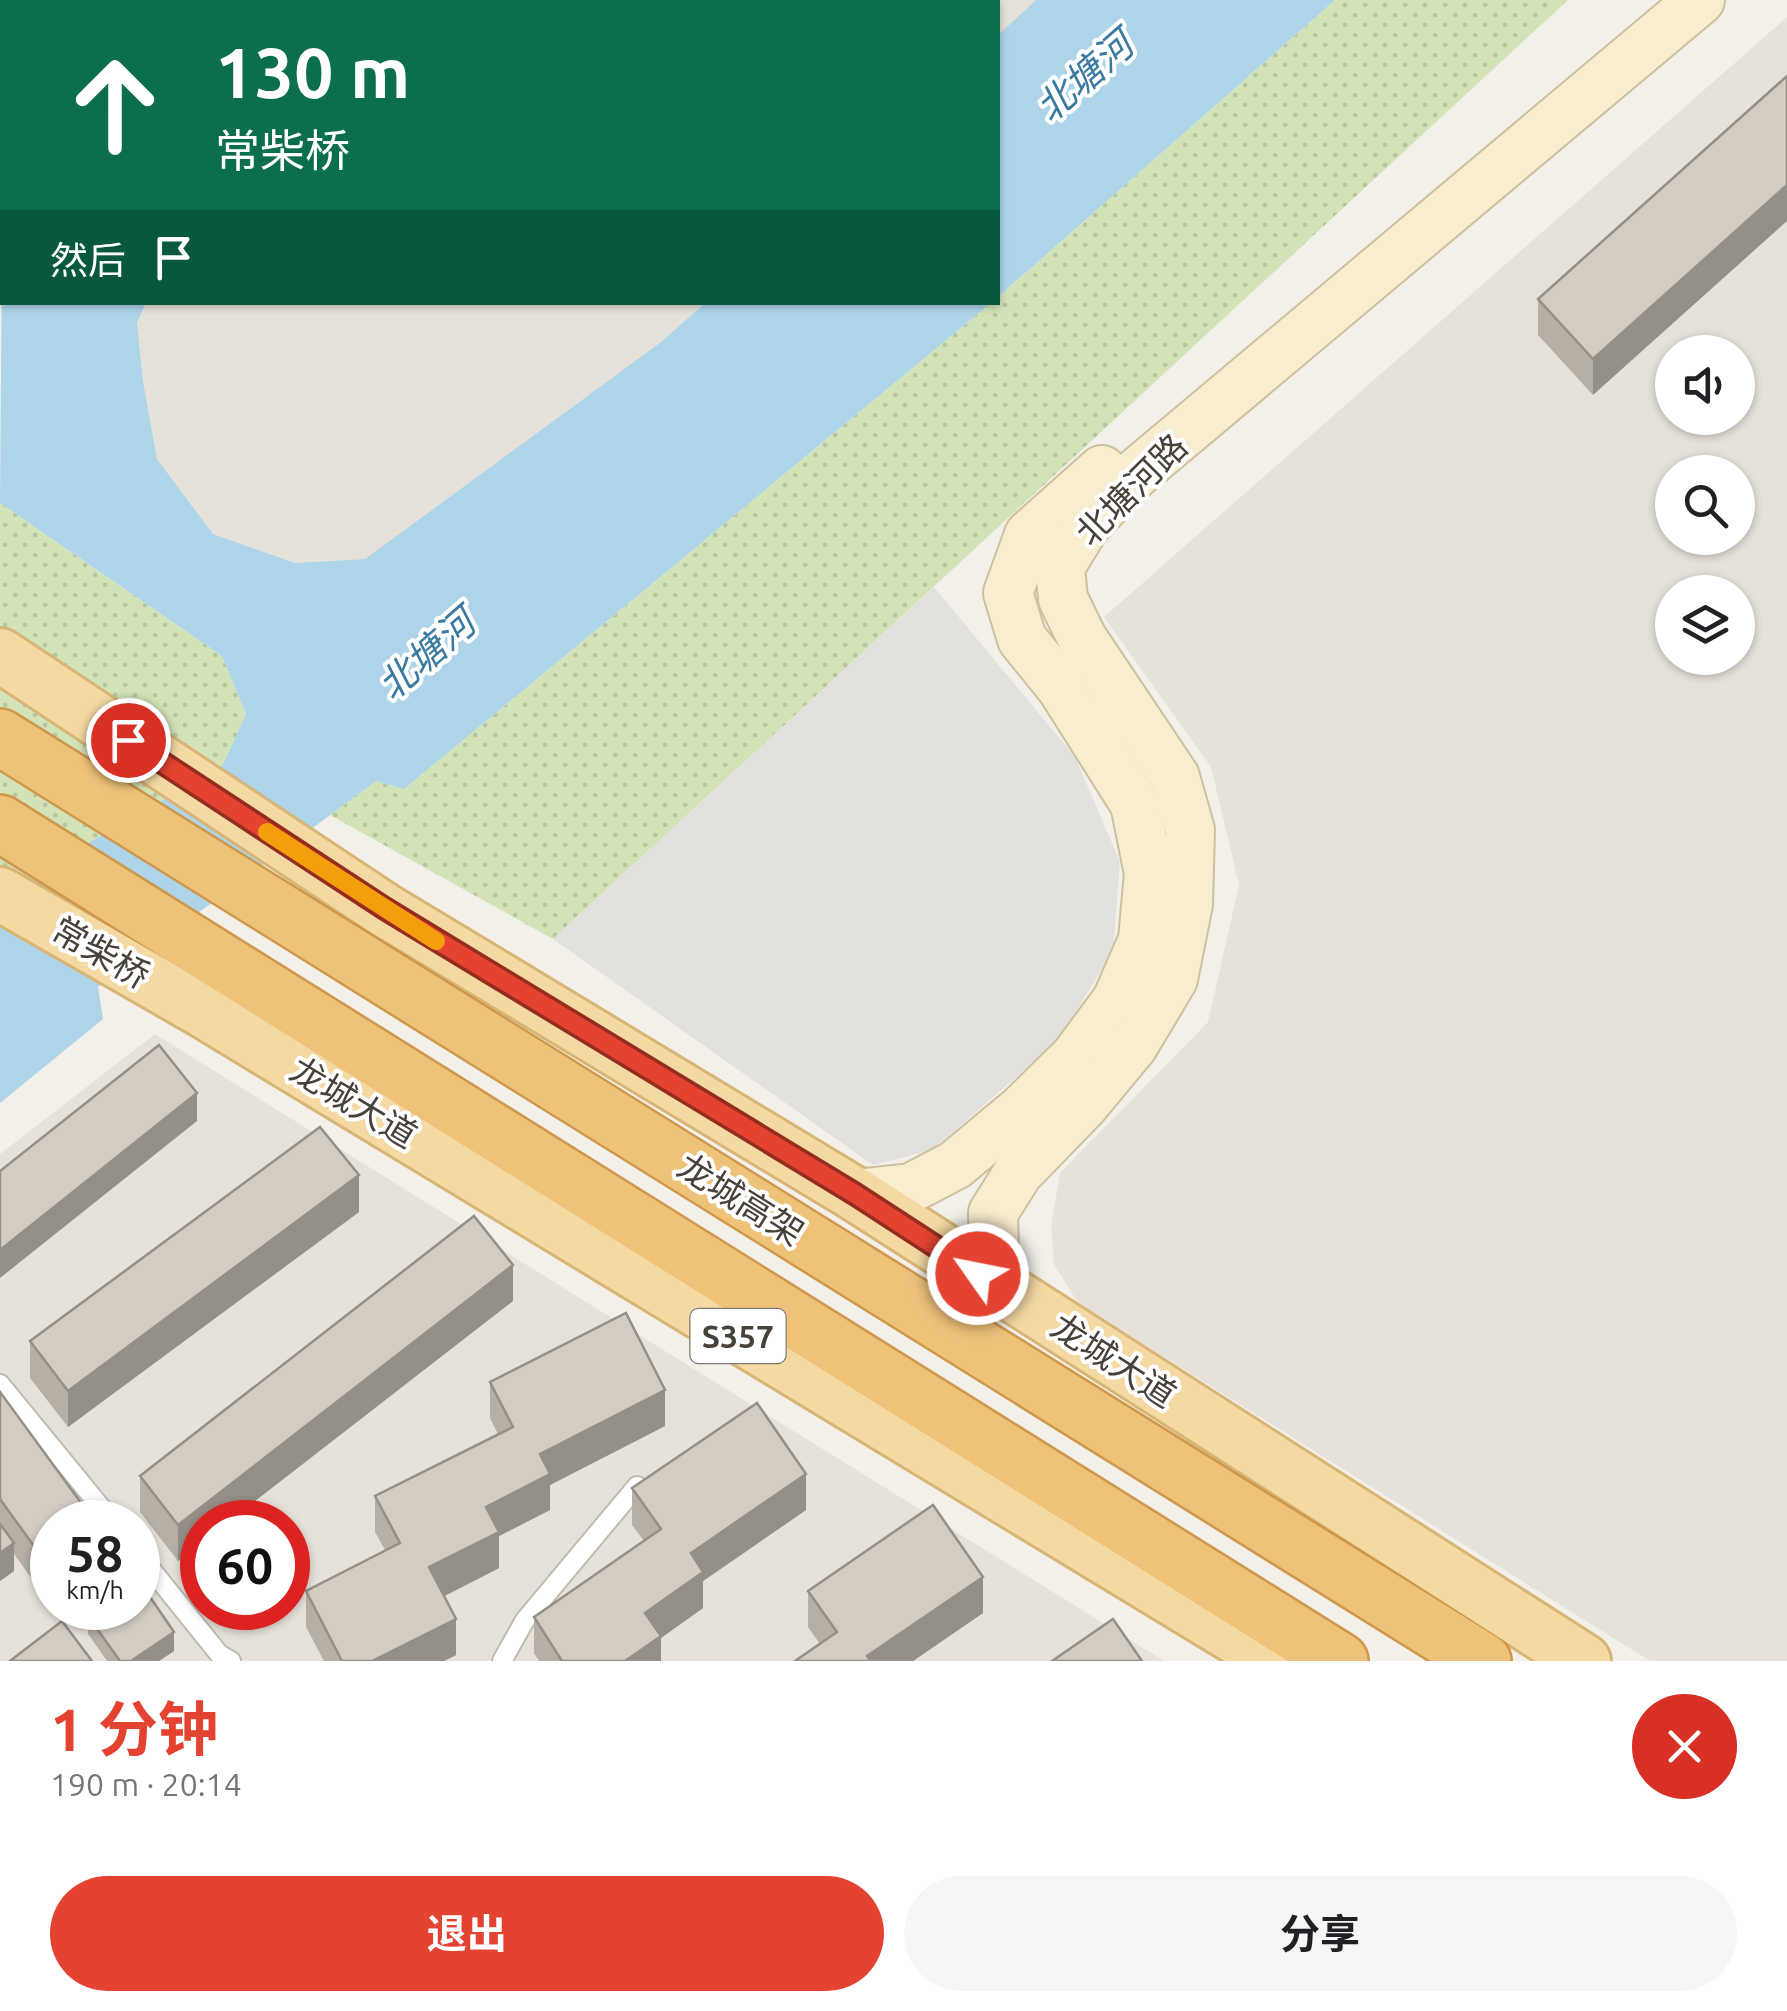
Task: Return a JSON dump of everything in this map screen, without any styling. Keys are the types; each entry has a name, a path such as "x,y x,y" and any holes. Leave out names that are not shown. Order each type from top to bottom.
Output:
{"highway":[{"name":"龙城高架","path":"0,737 1483,1661"},
{"path":"0,822 1340,1661"}],"main road":[{"name":"北塘河路","path":"855,1194 911,1188 956,1165 1021,1110 1075,1057 1117,1000 1143,940 1148,873 1135,804 1062,687 1022,639 1008,593 1029,534 1652,0"},
{"name":"北塘河路","path":"1006,1291 994,1255 993,1213 1018,1173 1084,1106 1132,1046 1173,978 1188,904 1190,830 1175,777 1082,638 1063,599 1060,566 1085,526 1134,475 1700,0"},
{"name":"龙城大道","path":"0,655 384,908 855,1194 1584,1661"},
{"name":"常柴桥","path":"0,894 202,1010"},
{"name":"龙城大道","path":"202,1010 1275,1661"}],"lane":[{"path":"0,1384 94,1500"},
{"path":"502,1661 525,1620 637,1486"},
{"path":"160,1581 220,1659"}],"shaded area":[{"path":"1000,0 1036,0 1000,33"},
{"path":"1787,17 1787,1661 1650,1661 1078,1303 1054,1264 1051,1227 1060,1173 1208,1022 1239,885 1211,767 1104,617"},
{"path":"145,305 703,305 661,342 365,559 295,563 213,534 157,459 137,323"},
{"path":"934,587 1075,757 1120,862 1113,951 1058,1041 932,1150 873,1165 553,939"},
{"path":"155,1034 1164,1661 0,1661 0,1154"}],"green space":[{"path":"1335,0 1568,0 553,939 330,815 376,781 404,789 989,305 1000,305 1000,295"},
{"path":"0,503 222,656 246,714 224,765 0,894"}],"water":[{"name":"北塘河","path":"1036,0 1335,0 1000,295 1000,33"},
{"name":"北塘河","path":"2,305 145,305 137,323 157,459 213,534 295,563 365,559 661,342 703,305 989,305 404,789 376,781 98,987 103,1019 0,1103 0,894 223,765 246,714 222,656 0,503"}],"building":[{"path":"1787,76 1787,185 1593,359 1538,299"},
{"path":"159,1045 197,1093 0,1250 0,1171"},
{"path":"320,1127 359,1175 68,1391 30,1341"},
{"path":"474,1216 513,1265 210,1500 180,1500 178,1525 140,1476"},
{"path":"626,1313 665,1390 540,1454 550,1474 486,1507 499,1532 429,1567 456,1619 372,1661 342,1661 310,1599 310,1589 400,1543 375,1496 513,1427 490,1382"},
{"path":"0,1392 79,1500 30,1500 30,1541 0,1499"},
{"path":"757,1403 806,1474 691,1553 703,1572 645,1613 661,1636 625,1661 562,1661 534,1617 661,1529 632,1488"},
{"path":"933,1505 983,1577 867,1656 871,1661 795,1661 837,1632 808,1591"},
{"path":"0,1524 14,1543 0,1553"},
{"path":"160,1612 174,1632 131,1661 120,1661 98,1630 160,1630"},
{"path":"1113,1619 1142,1661 1052,1661"},
{"path":"50,1630 69,1630 92,1661 10,1661"}],"slow traffic":[{"path":"267,832 436,941"}],"route":[{"path":"128,740 384,908 855,1194 978,1274"}]}
